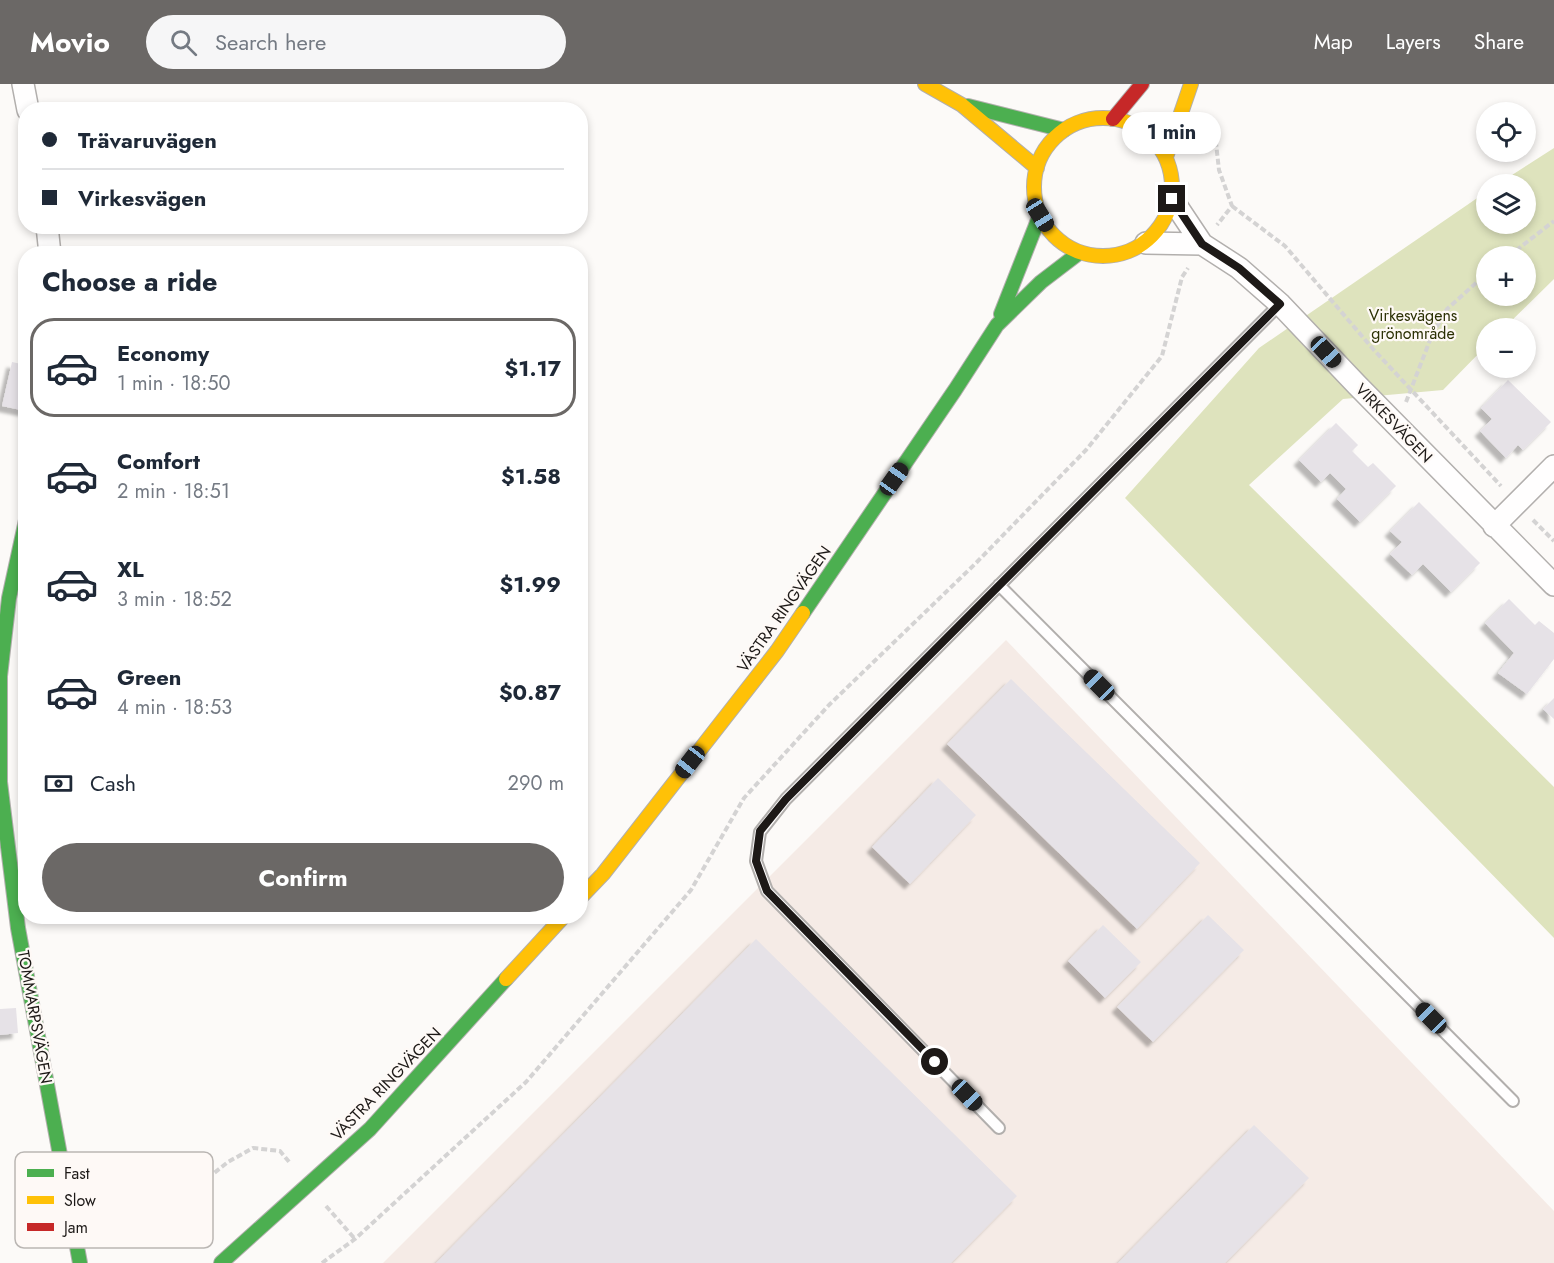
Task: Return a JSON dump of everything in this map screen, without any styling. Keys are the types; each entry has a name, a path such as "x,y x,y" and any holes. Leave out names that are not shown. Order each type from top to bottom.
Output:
{"main road":[{"path":"925,84 962,105 1036,168"},
{"path":"1113,118 1142,84"},
{"path":"1166,157 1191,84"},
{"path":"962,105 1064,130"},
{"path":"1096,118 1113,118 1134,125 1153,138 1166,157 1172,177 1172,199 1167,216 1158,231 1146,243 1125,254 1102,257 1079,253 1063,244 1049,231 1040,215 1034,192 1036,168 1047,147 1064,130 1096,118"},
{"name":"VÄSTRA RINGVÄGEN","path":"588,890 603,874 777,651 955,390 997,325 1040,215"},
{"name":"VÄSTRA RINGVÄGEN","path":"997,325 1041,282 1079,253"},
{"name":"TOMMARPSVÄGEN","path":"18,557 9,598 0,676 0,782 18,928 60,1152"},
{"name":"VÄSTRA RINGVÄGEN","path":"221,1263 370,1129 557,924"},
{"name":"TOMMARPSVÄGEN","path":"78,1248 80,1263"}],"street":[{"path":"23,84 26,102"},
{"name":"VIRKESVÄGEN","path":"1172,199 1202,244 1239,268 1280,304 1554,585"},
{"path":"1146,243 1202,244"},
{"path":"1494,526 1554,466"}],"lane":[{"path":"999,1128 767,891 756,861 760,831 786,799 1280,304"},
{"path":"999,585 1514,1101"}],"path":[{"path":"1181,115 1215,134 1219,170 1232,206 1285,246 1373,349 1554,541"},
{"path":"322,1263 355,1239 526,1082 691,890 744,798 829,705 975,564 1086,450 1162,356 1182,277 1202,244 1232,206"},
{"path":"1522,246 1554,221"},
{"path":"1396,425 1412,391 1432,335 1447,309 1476,283"},
{"path":"213,1174 252,1148 280,1151 355,1239"}],"shaded area":[{"path":"1006,640 1554,1211 1554,1263 383,1263"}],"green space":[{"name":"Virkesvägens grönområde","path":"1554,148 1554,279 1536,297 1536,246 1476,246 1476,306 1526,306 1514,318 1476,318 1476,356 1443,390 1343,399 1249,485 1554,787 1554,938 1125,498 1259,348 1476,199 1476,234 1536,234 1536,174 1514,174 1536,162 1536,160"}],"building":[{"path":"12,362 18,363 18,409 2,406"},
{"path":"1508,380 1551,422 1523,450 1518,445 1506,458 1480,431 1492,419 1481,408"},
{"path":"1336,423 1358,445 1352,451 1368,467 1373,463 1396,486 1360,522 1337,499 1346,489 1330,473 1321,482 1299,460"},
{"path":"1419,502 1480,563 1451,592 1423,564 1412,575 1390,554 1402,542 1390,531"},
{"path":"1509,599 1535,625 1539,621 1554,633 1554,659 1527,694 1498,673 1514,653 1485,623"},
{"path":"1011,679 1200,863 1137,929 947,744"},
{"path":"1554,698 1554,719 1543,709"},
{"path":"938,778 976,815 910,884 872,847"},
{"path":"1208,915 1244,950 1153,1042 1117,1007"},
{"path":"1103,925 1141,962 1105,998 1068,961"},
{"path":"756,939 1017,1196 951,1263 436,1263"},
{"path":"16,1008 18,1033 0,1035 0,1009"},
{"path":"1254,1125 1309,1178 1225,1263 1118,1263"}],"traffic: fast":[{"path":"968,106 1064,130"},
{"path":"1001,314 1040,215"},
{"path":"803,613 997,325 1041,282 1079,253"},
{"path":"18,557 9,598 0,676 0,782 18,928 59,1152"},
{"path":"221,1263 370,1129 506,979"},
{"path":"77,1248 80,1263"}],"traffic: slow":[{"path":"925,84 962,105 1037,168"},
{"path":"1166,157 1191,84"},
{"path":"1103,118 1129,123 1152,138 1167,161 1172,187 1167,213 1152,236 1129,251 1103,256 1077,251 1054,236 1039,213 1034,187 1039,161 1054,138 1077,123 1103,118"},
{"path":"588,890 603,874 777,651 803,613"},
{"path":"506,979 557,924"}],"traffic: jam":[{"path":"1113,119 1142,84"}],"route":[{"path":"935,1062 767,891 756,861 760,831 786,799 1280,304 1239,268 1202,244 1172,199"}]}
